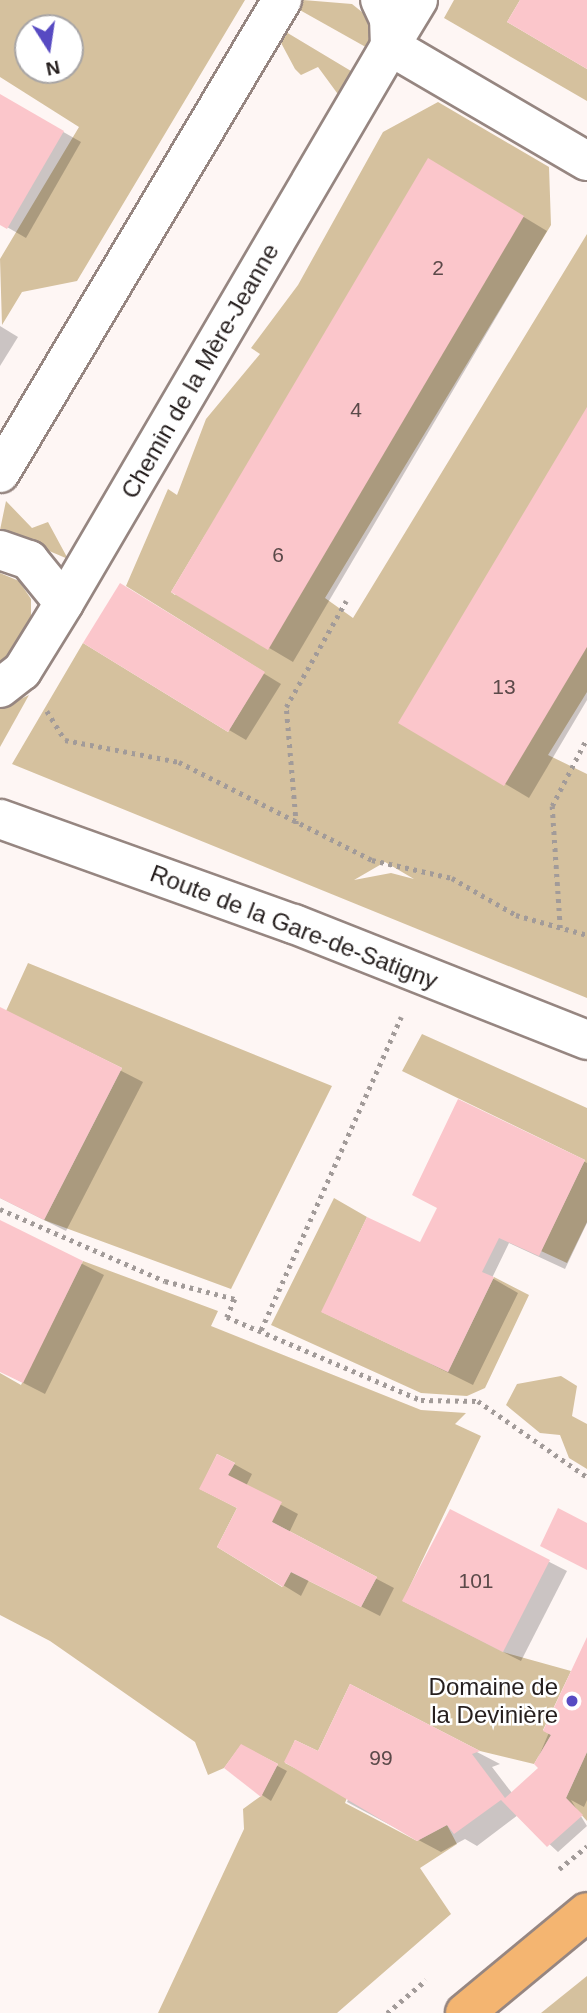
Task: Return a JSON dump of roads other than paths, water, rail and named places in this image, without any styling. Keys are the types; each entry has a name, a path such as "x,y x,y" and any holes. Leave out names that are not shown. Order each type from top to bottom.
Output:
{"main road":[{"path":"465,2013 587,1912"}],"street":[{"path":"0,473 282,0"},
{"path":"380,0 393,33 390,46 587,161"},
{"name":"Chemin de la Mère-Jeanne","path":"11,679 64,603 418,0"},
{"path":"0,550 29,560 64,603"},
{"name":"Route de la Gare-de-Satigny","path":"0,819 294,924 587,1040"}],"place":[{"name":"Domaine de la Devinière","path":"572,1701"}]}
